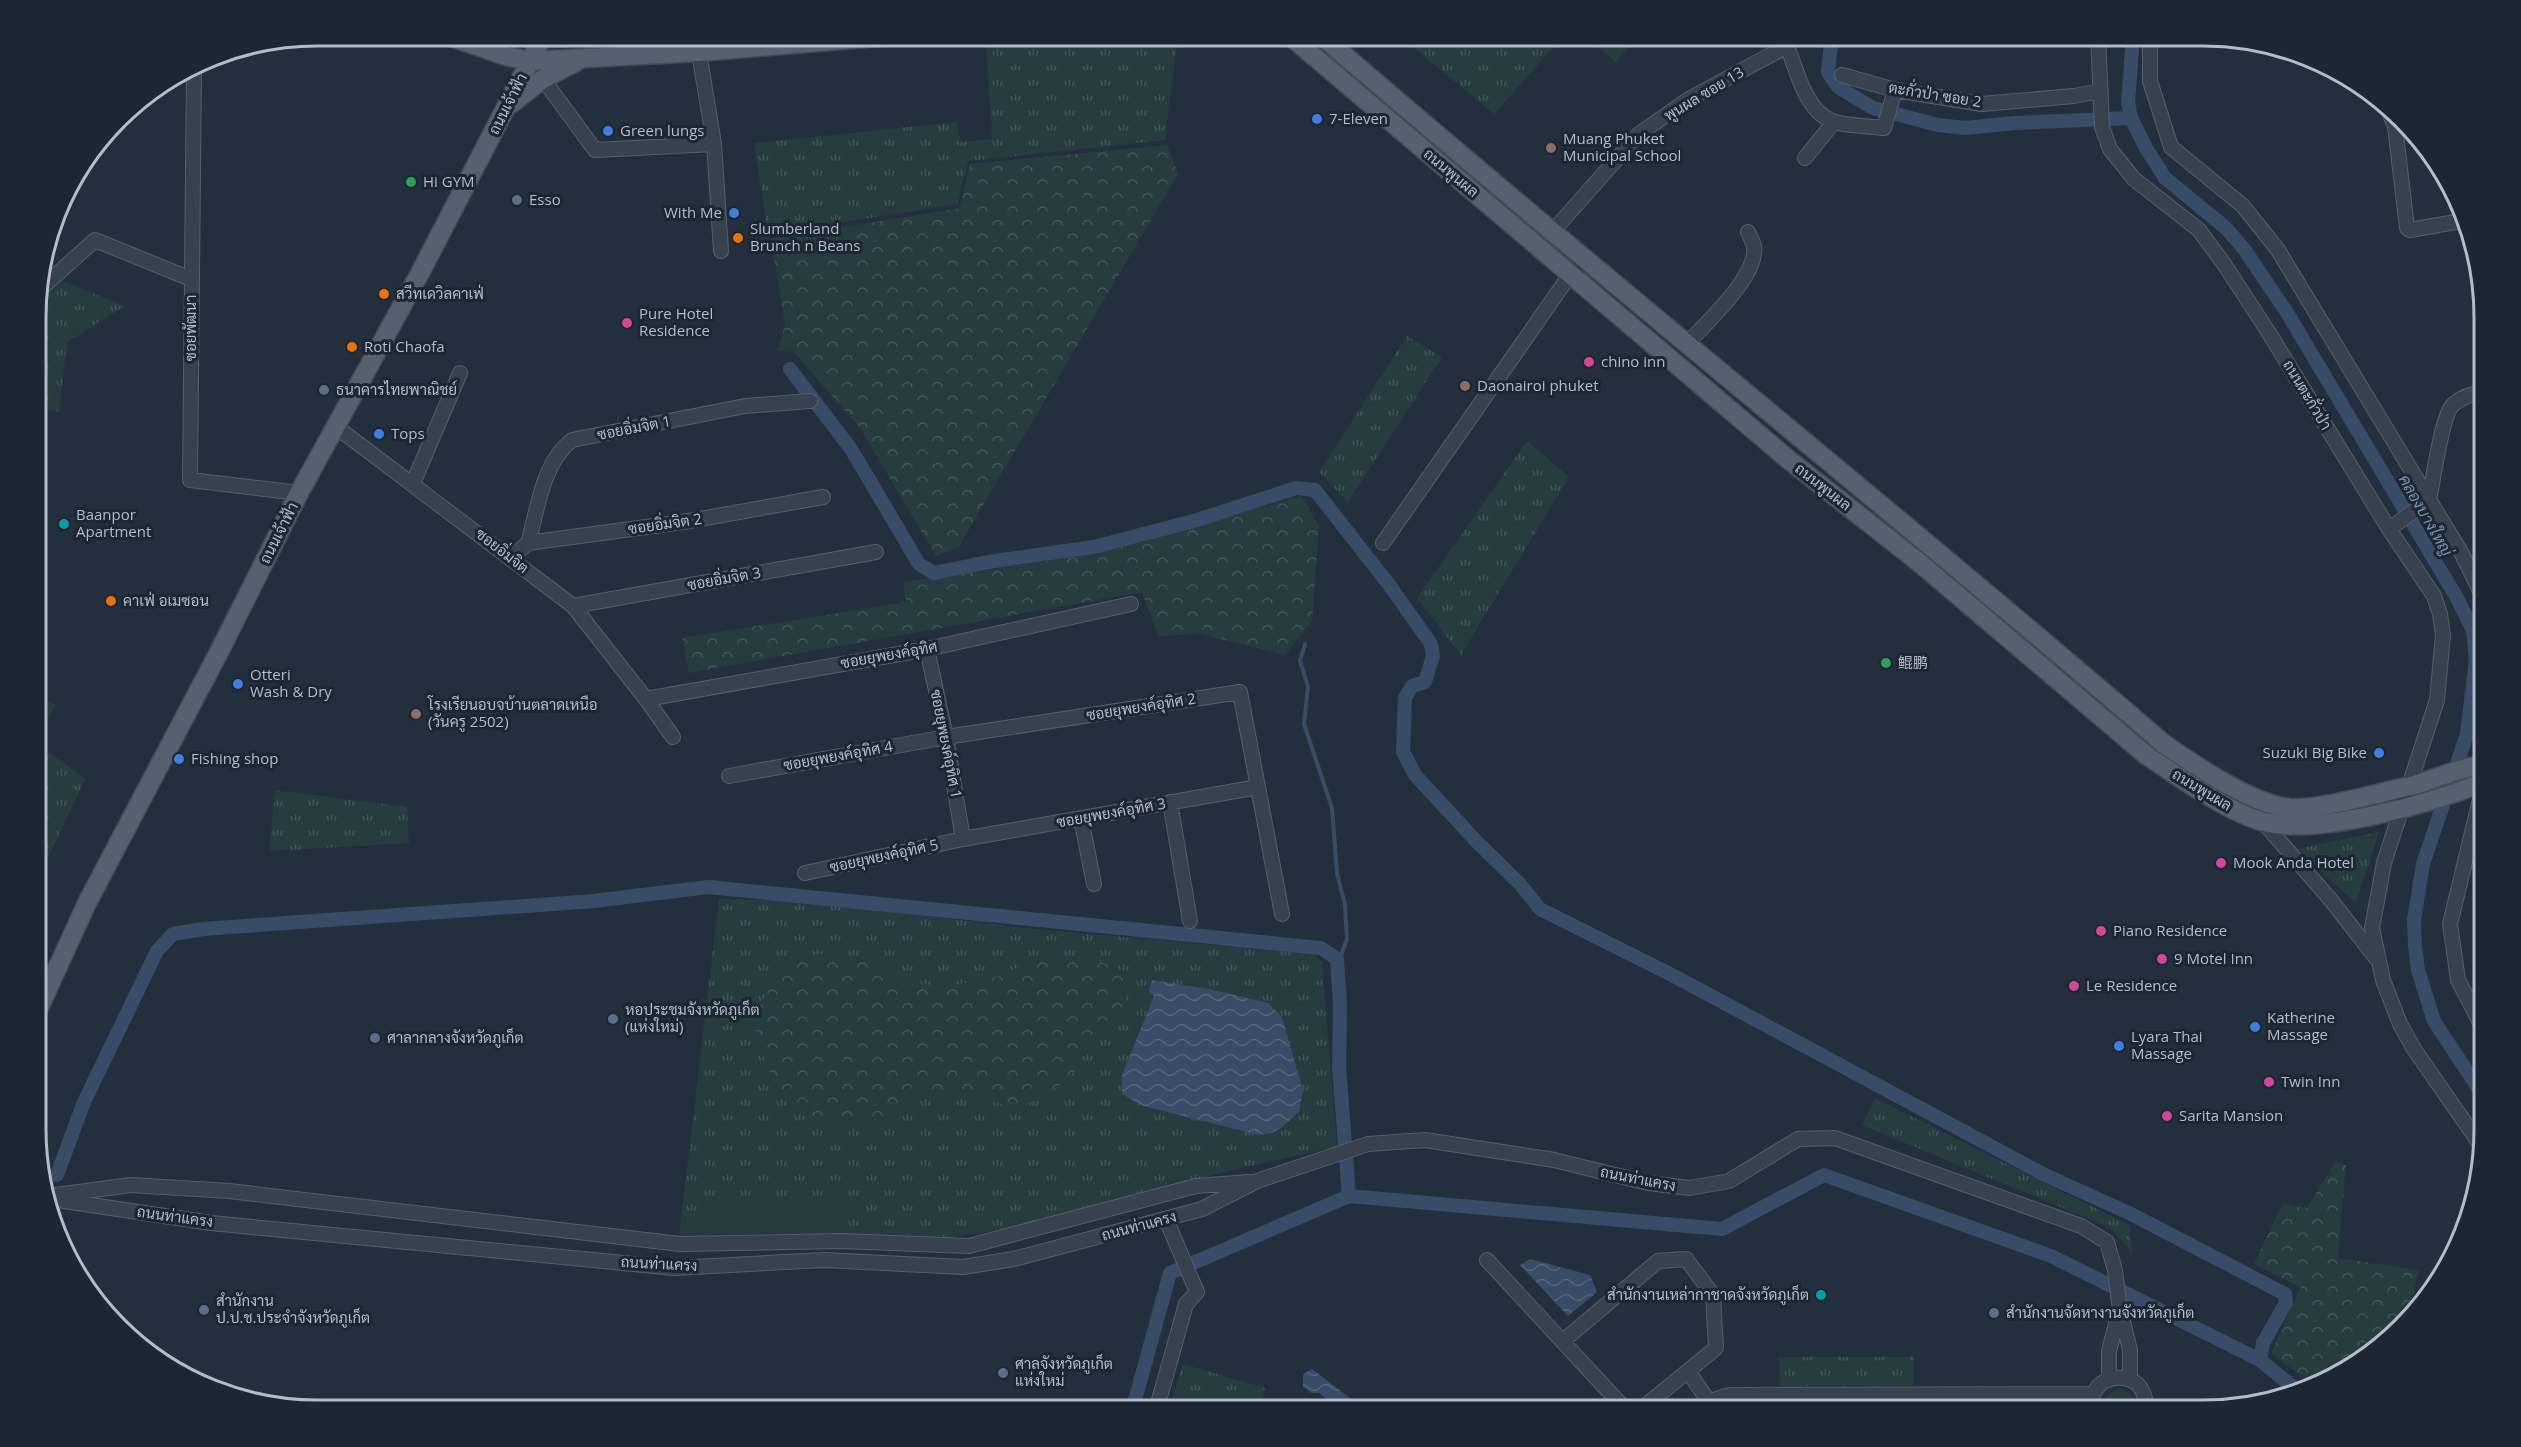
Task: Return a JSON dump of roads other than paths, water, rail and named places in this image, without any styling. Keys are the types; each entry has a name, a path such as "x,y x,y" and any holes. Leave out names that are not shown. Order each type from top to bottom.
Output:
{"main road":[{"path":"477,46 506,56 531,61 771,46"},
{"name":"ถนนเจ้าฟ้า","path":"46,993 87,903 214,663 299,494 419,275 538,46"},
{"name":"ถนนพูนผล","path":"1302,46 1789,460 1921,564 2146,755 2245,815 2281,826 2303,826 2403,808 2423,802 2474,780"},
{"name":"ถนนพูนผล","path":"1334,46 1835,468 1935,547 2164,744 2190,762 2260,800 2287,808 2309,807 2431,780 2474,777"},
{"path":"505,110 543,79 588,57"}],"street":[{"name":"พูนผล ซอย 13","path":"1553,231 1639,134 1689,99 1787,46 1808,96 1819,114 1834,122"},
{"name":"ถนนตะกั่วป่า","path":"2097,46 2101,120 2109,149 2134,179 2199,230 2224,264 2389,529 2434,596 2440,614 2443,634 2437,700 2384,863 2375,901 2373,928 2378,959"},
{"path":"2150,46 2150,81 2171,147 2243,206 2278,250 2462,554 2474,579"},
{"path":"699,52 714,144 721,250"},
{"name":"ตะกั่วป่า ซอย 2","path":"1842,75 1894,96 1982,104 2074,96 2101,91"},
{"name":"ซอยพัฒนา","path":"194,76 190,480 299,494"},
{"path":"543,79 595,150 714,144"},
{"path":"1804,159 1834,122 1884,128 1894,96"},
{"path":"2395,126 2407,228 2410,230 2457,222"},
{"path":"1687,344 1733,294 1751,264 1754,246 1748,232"},
{"path":"49,281 95,240 191,279"},
{"path":"1383,543 1586,259"},
{"path":"413,483 460,373"},
{"path":"2389,529 2429,500 2446,417 2452,404 2474,393"},
{"name":"ซอยอิ่มจิต 1","path":"528,543 551,463 561,449 572,440 744,406 810,401"},
{"name":"ซอยอิ่มจิต","path":"336,426 573,606 673,737"},
{"name":"ซอยอิ่มจิต 2","path":"528,543 683,522 823,497"},
{"path":"511,558 528,543"},
{"name":"ซอยอิ่มจิต 3","path":"573,606 876,552"},
{"name":"ซอยยุพยงค์อุทิศ","path":"646,699 927,649 1131,604"},
{"name":"ซอยยุพยงค์อุทิศ 1","path":"927,649 946,737 963,839"},
{"name":"ซอยยุพยงค์อุทิศ 2","path":"946,737 1240,692 1258,787"},
{"name":"ซอยยุพยงค์อุทิศ 4","path":"729,776 946,737"},
{"path":"1258,787 1282,914"},
{"name":"ซอยยุพยงค์อุทิศ 3","path":"963,839 1258,787"},
{"path":"1170,802 1190,921"},
{"path":"2474,813 2450,924 2458,980 2474,1011"},
{"path":"1081,818 1094,884"},
{"path":"2262,821 2330,898 2378,959 2390,1000 2414,1049 2474,1136"},
{"name":"ซอยยุพยงค์อุทิศ 5","path":"805,873 963,839"},
{"name":"ถนนท่าแครง","path":"56,1198 211,1223 675,1268 824,1260 963,1267 1014,1259 1202,1209 1257,1181 1368,1144 1425,1140 1554,1160 1648,1183 1690,1188 1728,1181 1798,1139 1835,1138 2081,1226 2107,1242 2115,1270 2120,1310 2130,1350 2130,1379"},
{"name":"ถนนท่าแครง","path":"55,1196 131,1185 186,1188 459,1217 680,1244 843,1241 969,1246 1196,1186 1257,1181"},
{"path":"1159,1400 1186,1304 1197,1293 1166,1219"},
{"path":"751,1242 751,1264"},
{"path":"1563,1341 1658,1261 1686,1259 1713,1295 1716,1348 1652,1400"},
{"path":"1487,1260 1616,1400"},
{"name":"ถนนท่าแครง","path":"2109,1378 2109,1351 2120,1310"},
{"path":"1688,1371 1708,1400"},
{"path":"1717,1400 1730,1395 2093,1394 2109,1378 2130,1379 2143,1391 2146,1400"},
{"path":"1980,1394 1980,1400"},
{"path":"2093,1394 2093,1400"},
{"path":"1779,1395 1779,1400"},
{"path":"1881,1395 1881,1400"}],"water":[{"path":"1152,980 1209,989 1268,1003 1282,1017 1303,1091 1299,1112 1281,1128 1272,1133 1258,1135 1140,1105 1122,1094 1122,1075 1154,996 1149,991"},
{"path":"1530,1259 1590,1275 1597,1292 1568,1316 1520,1265"},
{"path":"1312,1369 1353,1400 1328,1400 1319,1393 1312,1393 1303,1387 1303,1374"}],"waterway":[{"path":"1831,46 1828,72 1838,87 1873,108 1938,125 1965,128 2015,123 2131,118"},
{"name":"คลองบางใหญ่","path":"2132,46 2128,102 2131,118 2146,148 2165,178 2226,228 2244,249 2286,311 2457,598 2473,631 2474,640"},
{"path":"790,369 851,449 919,564 934,573 988,562 1094,547 1197,520 1296,488 1315,490 1390,586 1431,644 1433,656 1425,682 1412,686 1405,698 1403,752 1415,775 1477,842 1520,884 1540,909 1674,976 2043,1174 2131,1214 2285,1294 2286,1303 2263,1343 2260,1360"},
{"path":"1305,644 1300,661 1308,687 1304,724 1332,808 1337,873 1345,905 1347,939 1338,963"},
{"name":"คลองบางใหญ่","path":"2474,676 2467,734 2423,864 2414,920 2418,970 2434,1021 2474,1082"},
{"path":"57,1175 84,1102 157,951 173,934 203,929 594,901 708,887 1321,948 1337,959 1340,1006 1339,1067 1349,1196"},
{"path":"1135,1400 1170,1273 1349,1196 1722,1229 1824,1175 2051,1256 2260,1360 2291,1386"}],"place":[{"name":"7-Eleven","path":"1317,119"},
{"name":"Green lungs","path":"608,131"},
{"name":"Muang Phuket Municipal School","path":"1551,148"},
{"name":"Hi GYM","path":"411,182"},
{"name":"Esso","path":"517,200"},
{"name":"With Me","path":"734,213"},
{"name":"Slumberland Brunch n Beans","path":"738,238"},
{"name":"สวีทเดวิลคาเฟ่","path":"384,294"},
{"name":"Pure Hotel Residence","path":"627,323"},
{"name":"Roti Chaofa","path":"352,347"},
{"name":"chino inn","path":"1589,362"},
{"name":"Daonairoi phuket","path":"1465,386"},
{"name":"ธนาคารไทยพาณิชย์","path":"324,390"},
{"name":"Tops","path":"379,434"},
{"name":"Baanpor Apartment","path":"64,524"},
{"name":"คาเฟ่ อเมซอน","path":"111,601"},
{"name":"鲲鹏","path":"1886,663"},
{"name":"Otteri Wash & Dry","path":"238,684"},
{"name":"โรงเรียนอบจบ้านตลาดเหนือ (วันครู 2502)","path":"416,714"},
{"name":"Suzuki Big Bike","path":"2379,753"},
{"name":"Fishing shop","path":"179,759"},
{"name":"Mook Anda Hotel","path":"2221,863"},
{"name":"Piano Residence","path":"2101,931"},
{"name":"9 Motel Inn","path":"2162,959"},
{"name":"Le Residence","path":"2074,986"},
{"name":"หอประชุมจังหวัดภูเก็ต (แห่งใหม่)","path":"613,1019"},
{"name":"Katherine Massage","path":"2255,1027"},
{"name":"ศาลากลางจังหวัดภูเก็ต","path":"375,1038"},
{"name":"Lyara Thai Massage","path":"2119,1046"},
{"name":"Twin Inn","path":"2269,1082"},
{"name":"Sarita Mansion","path":"2167,1116"},
{"name":"สำนักงานเหล่ากาชาดจังหวัดภูเก็ต","path":"1821,1295"},
{"name":"สำนักงาน ป.ป.ช.ประจำจังหวัดภูเก็ต","path":"204,1310"},
{"name":"สำนักงานจัดหางานจังหวัดภูเก็ต","path":"1994,1313"},
{"name":"ศาลจังหวัดภูเก็ต แห่งใหม่","path":"1003,1373"}]}
